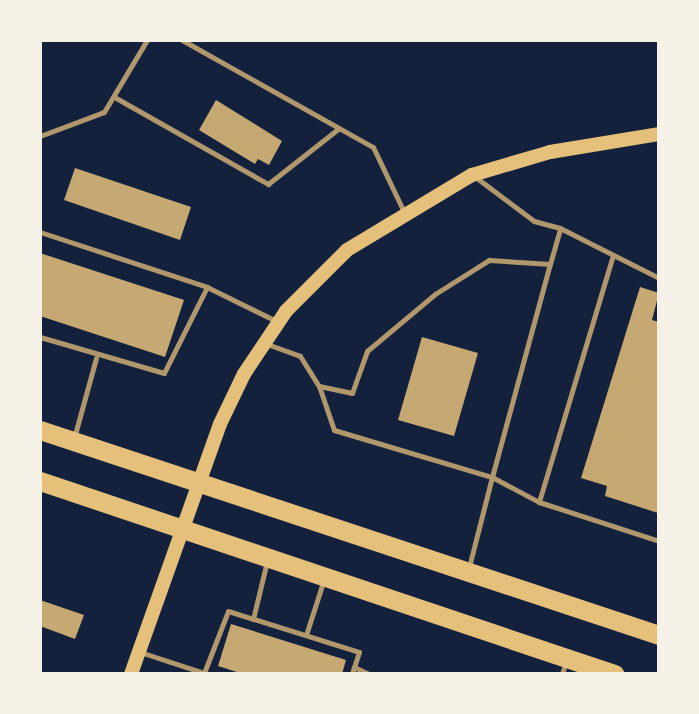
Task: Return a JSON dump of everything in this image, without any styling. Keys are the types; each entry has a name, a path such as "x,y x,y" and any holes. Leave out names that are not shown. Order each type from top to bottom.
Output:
{"highway":[{"path":"40,430 659,635"},
{"path":"40,481 324,577 564,666 614,674"}],"main road":[{"path":"131,674 220,424 263,342 278,322 347,250 472,174 550,152 659,134"}],"lane":[{"path":"40,136 104,112 116,99 147,40"},
{"path":"183,40 338,130 373,147 404,213"},
{"path":"116,99 268,184 338,130"},
{"path":"472,174 534,221 560,228 659,278"},
{"path":"467,572 560,228"},
{"path":"40,232 207,287 278,322"},
{"path":"539,502 613,255"},
{"path":"320,386 352,393 367,351 435,293 489,260 550,264"},
{"path":"40,337 96,358 164,373 207,287"},
{"path":"263,342 300,356 320,386 334,430 492,477 539,502 659,541"},
{"path":"73,442 96,358"},
{"path":"253,619 268,558"},
{"path":"306,635 324,577"},
{"path":"140,652 205,673 228,611 359,652 353,670 369,674"}],"building":[{"path":"216,100 282,141 269,165 258,159 255,164 199,130"},
{"path":"75,168 191,207 180,240 64,200"},
{"path":"40,253 184,300 165,357 40,316"},
{"path":"640,287 659,293 652,320 659,322 658,513 605,496 607,486 581,478"},
{"path":"422,337 478,353 454,436 398,420"},
{"path":"40,600 84,615 75,639 40,626"},
{"path":"231,624 346,660 342,674 243,674 218,666"}]}
